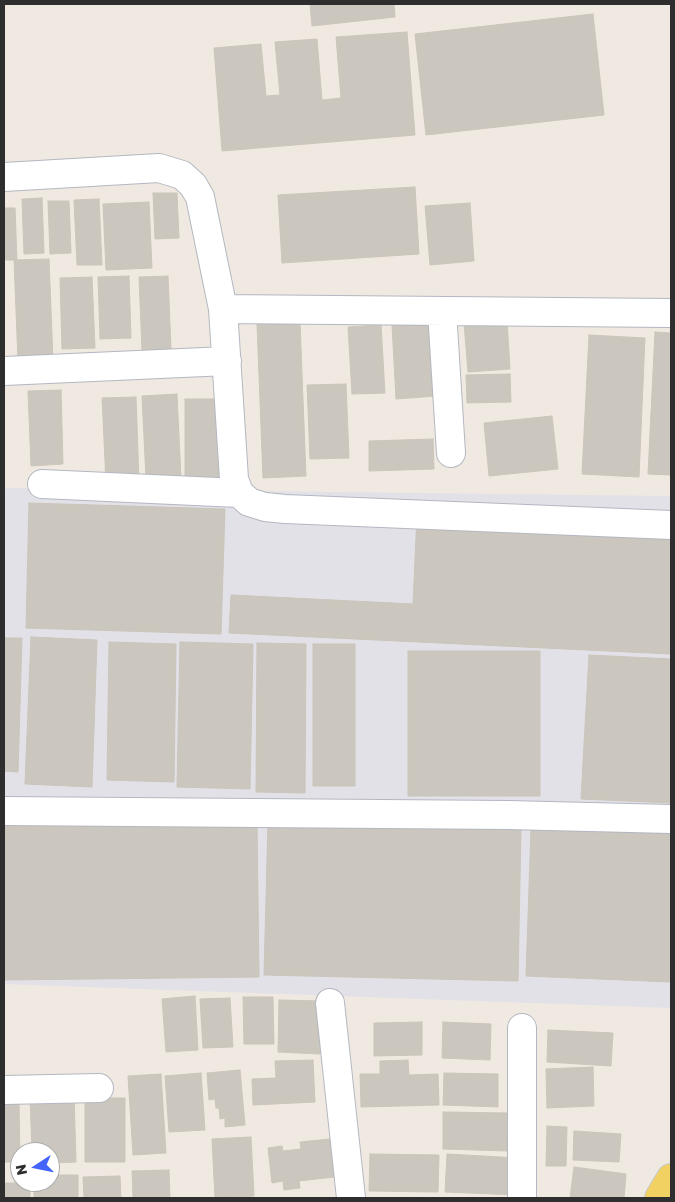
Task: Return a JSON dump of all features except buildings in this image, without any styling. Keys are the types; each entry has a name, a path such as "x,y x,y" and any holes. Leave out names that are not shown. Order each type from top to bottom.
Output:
{"main road":[{"path":"659,1198 671,1178"}],"street":[{"path":"4,177 159,168 182,175 193,185 200,197 223,309 234,479 239,493 249,502 265,507 285,509 671,525"},
{"path":"223,309 671,313"},
{"path":"442,311 451,453"},
{"path":"4,371 226,361"},
{"path":"42,484 239,493"},
{"path":"4,812 508,815 671,819"},
{"path":"330,1003 351,1198"},
{"path":"522,1028 522,1198"},
{"path":"4,1090 99,1088"}],"shaded area":[{"path":"4,488 671,496 671,1008 4,984"}]}
